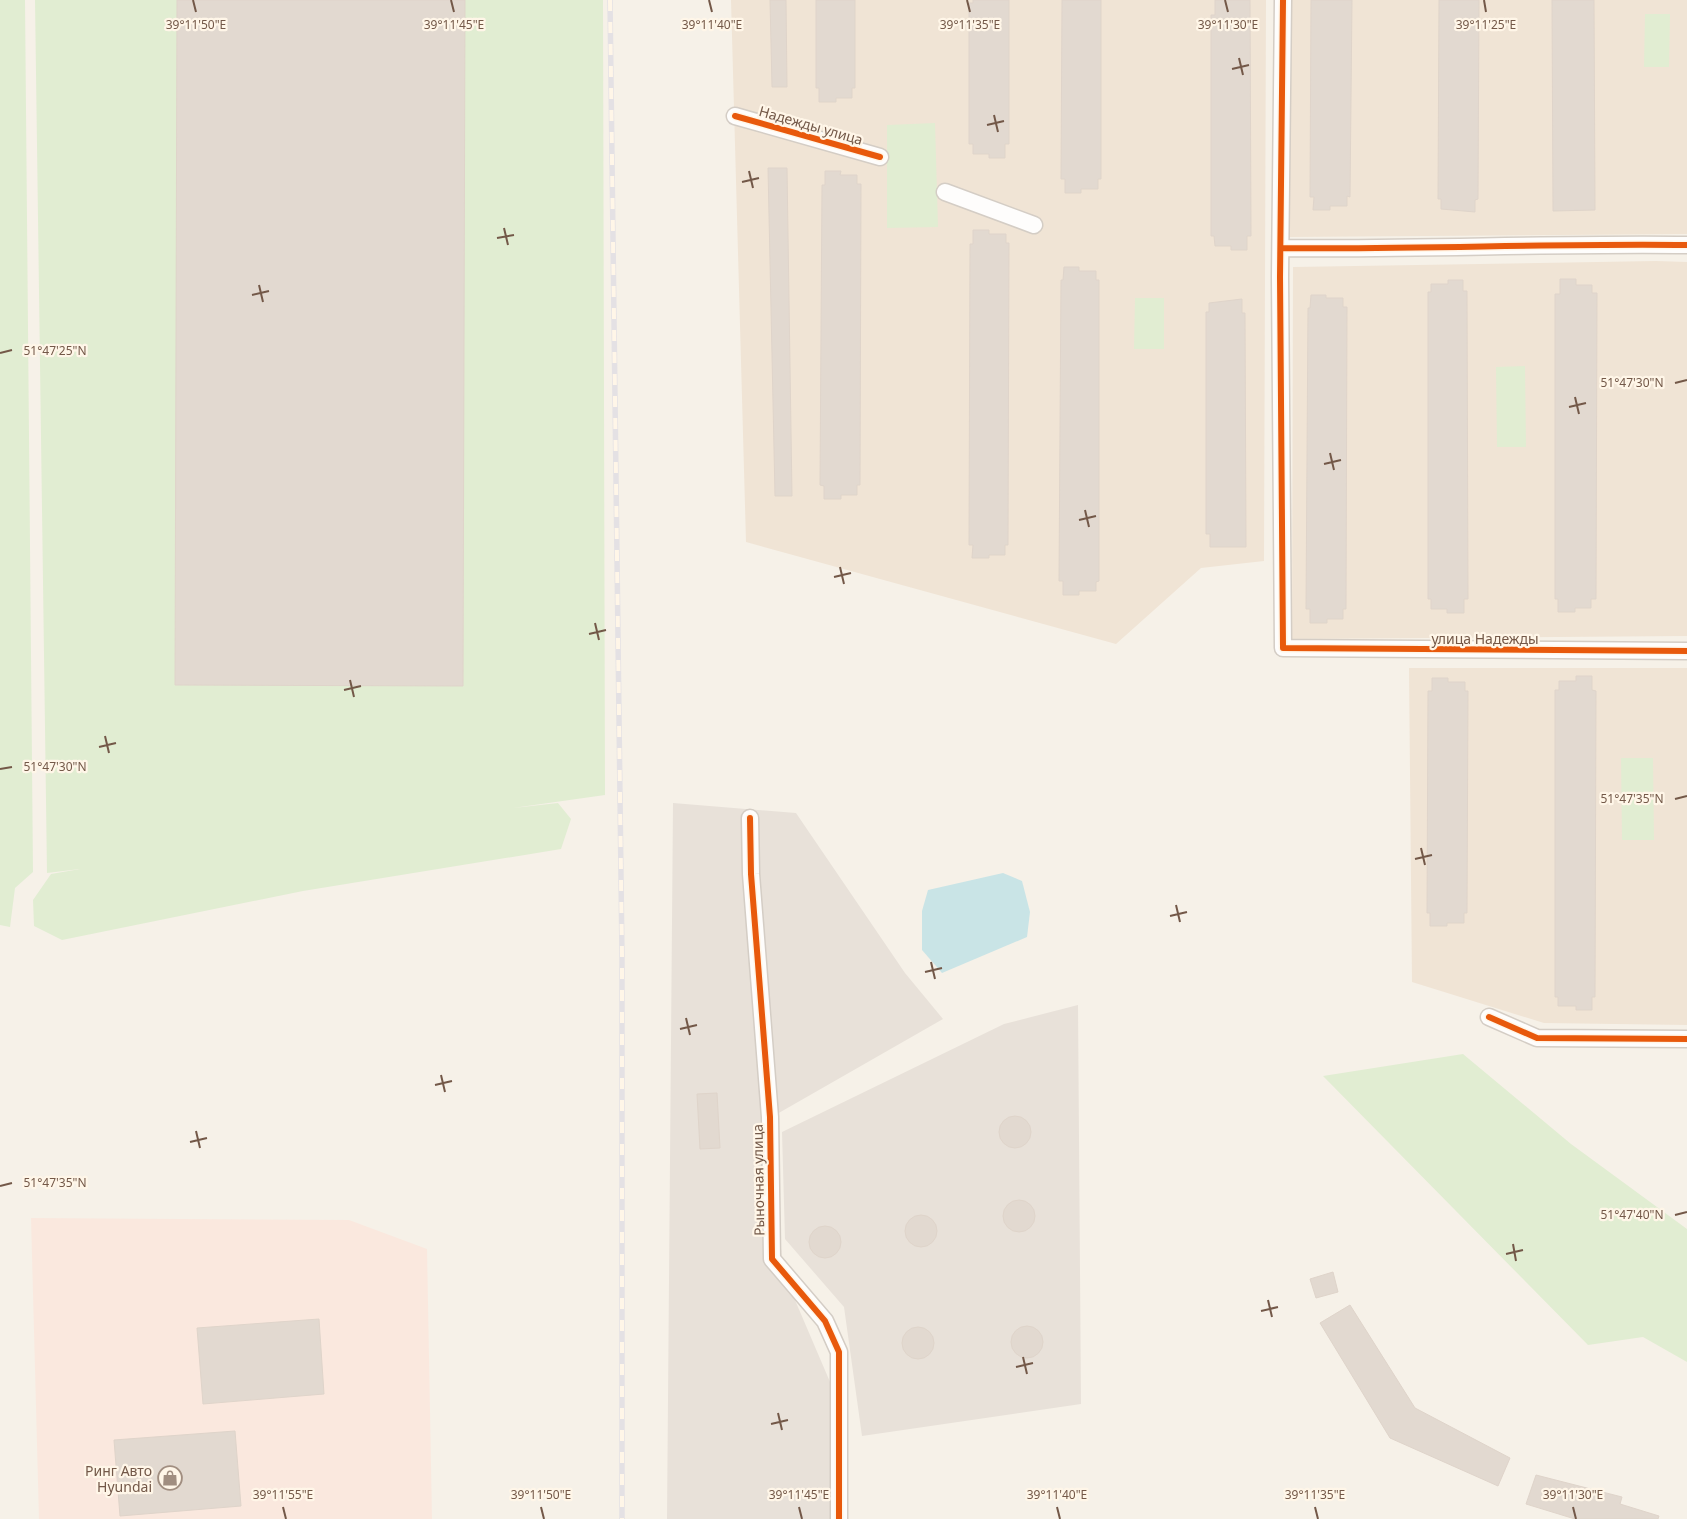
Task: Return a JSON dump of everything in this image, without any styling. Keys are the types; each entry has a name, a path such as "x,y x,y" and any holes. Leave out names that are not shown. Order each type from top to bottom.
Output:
{"street":[{"path":"1282,0 1280,248 1388,250 1614,244 1687,245"},
{"name":"Надежды улица","path":"735,116 880,158"},
{"path":"945,192 1034,225"},
{"name":"улица Надежды","path":"1280,248 1283,648 1687,651"},
{"name":"Рыночная улица","path":"750,818 754,923 770,1117 772,1259 825,1321 839,1352 839,1519"},
{"path":"1489,1017 1537,1038 1687,1039"}],"shaded area":[{"path":"731,0 1266,0 1264,561 1201,568 1116,644 746,542"},
{"path":"1290,0 1687,0 1687,234 1288,237"},
{"path":"1687,262 1687,636 1292,639 1293,267"},
{"path":"1409,668 1687,668 1687,1025 1544,1023 1412,982"},
{"path":"673,803 796,813 905,973 943,1019 770,1118 783,1272 839,1403 839,1519 667,1519"},
{"path":"1078,1005 1081,1404 862,1436 844,1307 785,1239 782,1132 1004,1024"},
{"path":"31,1218 349,1220 427,1249 432,1519 39,1519"}],"green space":[{"path":"0,0 25,0 33,872 15,888 10,927 0,925"},
{"path":"35,0 603,0 605,795 513,808 558,803 571,819 561,849 303,891 62,940 34,926 33,900 51,874 80,869 47,873"},
{"path":"1645,14 1670,14 1669,67 1644,67"},
{"path":"935,123 938,227 887,228 887,125"},
{"path":"1135,298 1164,298 1164,349 1134,349"},
{"path":"1525,366 1526,447 1497,447 1496,367"},
{"path":"1621,758 1653,758 1654,840 1622,840"},
{"path":"1463,1054 1571,1144 1687,1229 1687,1362 1643,1337 1588,1345 1323,1076"}],"water":[{"path":"1003,873 1022,881 1030,912 1027,937 942,973 922,950 922,911 928,890"}],"building":[{"path":"177,0 465,0 463,686 175,685"},
{"path":"770,0 786,0 787,87 772,87"},
{"path":"816,0 855,0 855,88 852,88 852,98 836,98 836,102 819,102 819,88 816,88"},
{"path":"973,0 1009,0 1009,144 1005,144 1005,158 989,158 989,154 973,154 973,144 969,144 969,3 973,3"},
{"path":"1062,0 1101,0 1101,179 1098,179 1098,189 1081,189 1081,193 1065,193 1065,179 1061,179"},
{"path":"1215,0 1250,0 1251,236 1247,236 1247,250 1231,250 1231,246 1215,246 1214,236 1211,236 1211,15 1215,15"},
{"path":"1311,0 1352,0 1350,197 1347,196 1347,206 1330,206 1330,210 1313,210 1314,197 1310,197"},
{"path":"1439,0 1479,0 1478,199 1475,200 1475,212 1441,209 1441,199 1438,199"},
{"path":"1552,0 1594,0 1595,210 1553,211"},
{"path":"768,168 787,168 792,496 775,496"},
{"path":"825,171 841,171 840,175 857,175 857,184 861,184 860,485 857,485 857,495 841,495 841,499 824,499 824,486 820,485 822,185 825,185"},
{"path":"973,230 989,230 989,234 1006,234 1006,243 1009,243 1008,545 1005,545 1005,555 989,555 989,558 972,558 973,545 969,545 970,244 973,244"},
{"path":"1064,267 1079,267 1079,271 1096,271 1096,280 1099,280 1099,581 1096,582 1096,591 1079,591 1079,595 1063,595 1063,581 1059,581 1061,280 1063,280"},
{"path":"1560,279 1576,279 1576,285 1592,285 1592,293 1597,293 1596,599 1591,599 1591,608 1575,608 1575,612 1558,612 1558,599 1555,599 1555,294 1560,294"},
{"path":"1448,280 1463,280 1463,291 1467,291 1468,599 1464,599 1464,613 1447,613 1447,609 1431,609 1431,599 1428,599 1428,292 1431,292 1431,284 1448,284"},
{"path":"1311,295 1326,295 1326,298 1343,298 1343,307 1347,307 1346,609 1343,609 1343,619 1327,619 1327,623 1310,623 1310,609 1306,609 1308,308 1310,308"},
{"path":"1242,299 1242,313 1245,313 1246,547 1210,547 1210,534 1206,534 1206,312 1209,312 1209,303"},
{"path":"1576,676 1592,676 1592,690 1596,691 1595,997 1592,997 1592,1010 1576,1010 1576,1006 1558,1006 1558,997 1555,997 1555,690 1559,690 1559,681 1576,681"},
{"path":"1432,678 1448,678 1448,682 1465,682 1465,691 1468,691 1467,913 1464,913 1464,923 1447,923 1447,926 1430,926 1430,913 1427,913 1428,691 1432,691"},
{"path":"717,1093 720,1148 700,1149 697,1094"},
{"path":"1015,1116 1027,1120 1031,1132 1027,1144 1015,1148 1003,1144 999,1132 1003,1120"},
{"path":"1019,1200 1031,1204 1035,1216 1031,1228 1019,1232 1007,1228 1003,1216 1007,1204"},
{"path":"921,1215 933,1219 937,1231 933,1243 921,1247 909,1243 905,1231 909,1219"},
{"path":"825,1226 837,1230 841,1242 837,1254 825,1258 813,1254 809,1242 813,1230"},
{"path":"1333,1272 1338,1292 1316,1298 1310,1279"},
{"path":"1350,1305 1415,1408 1510,1458 1498,1486 1390,1438 1320,1323"},
{"path":"319,1319 324,1394 203,1404 197,1328"},
{"path":"1027,1326 1039,1330 1043,1342 1039,1354 1027,1358 1015,1354 1011,1342 1015,1330"},
{"path":"918,1327 930,1331 934,1343 930,1355 918,1359 906,1355 902,1343 906,1331"},
{"path":"235,1431 241,1506 120,1516 114,1440"},
{"path":"1536,1475 1622,1497 1620,1504 1659,1516 1658,1519 1575,1519 1526,1504"}],"railway":[{"path":"610,0 622,956 622,1519"}],"cycle path":[{"path":"1283,0 1280,277 1283,648 1687,651"},
{"path":"735,116 880,157"},
{"path":"1281,248 1687,245"},
{"path":"750,818 751,874 770,1117 772,1259 825,1321 839,1352 839,1519"},
{"path":"1489,1017 1537,1038 1687,1039"}],"place":[{"name":"Ринг Авто Hyundai","path":"170,1478"}]}
